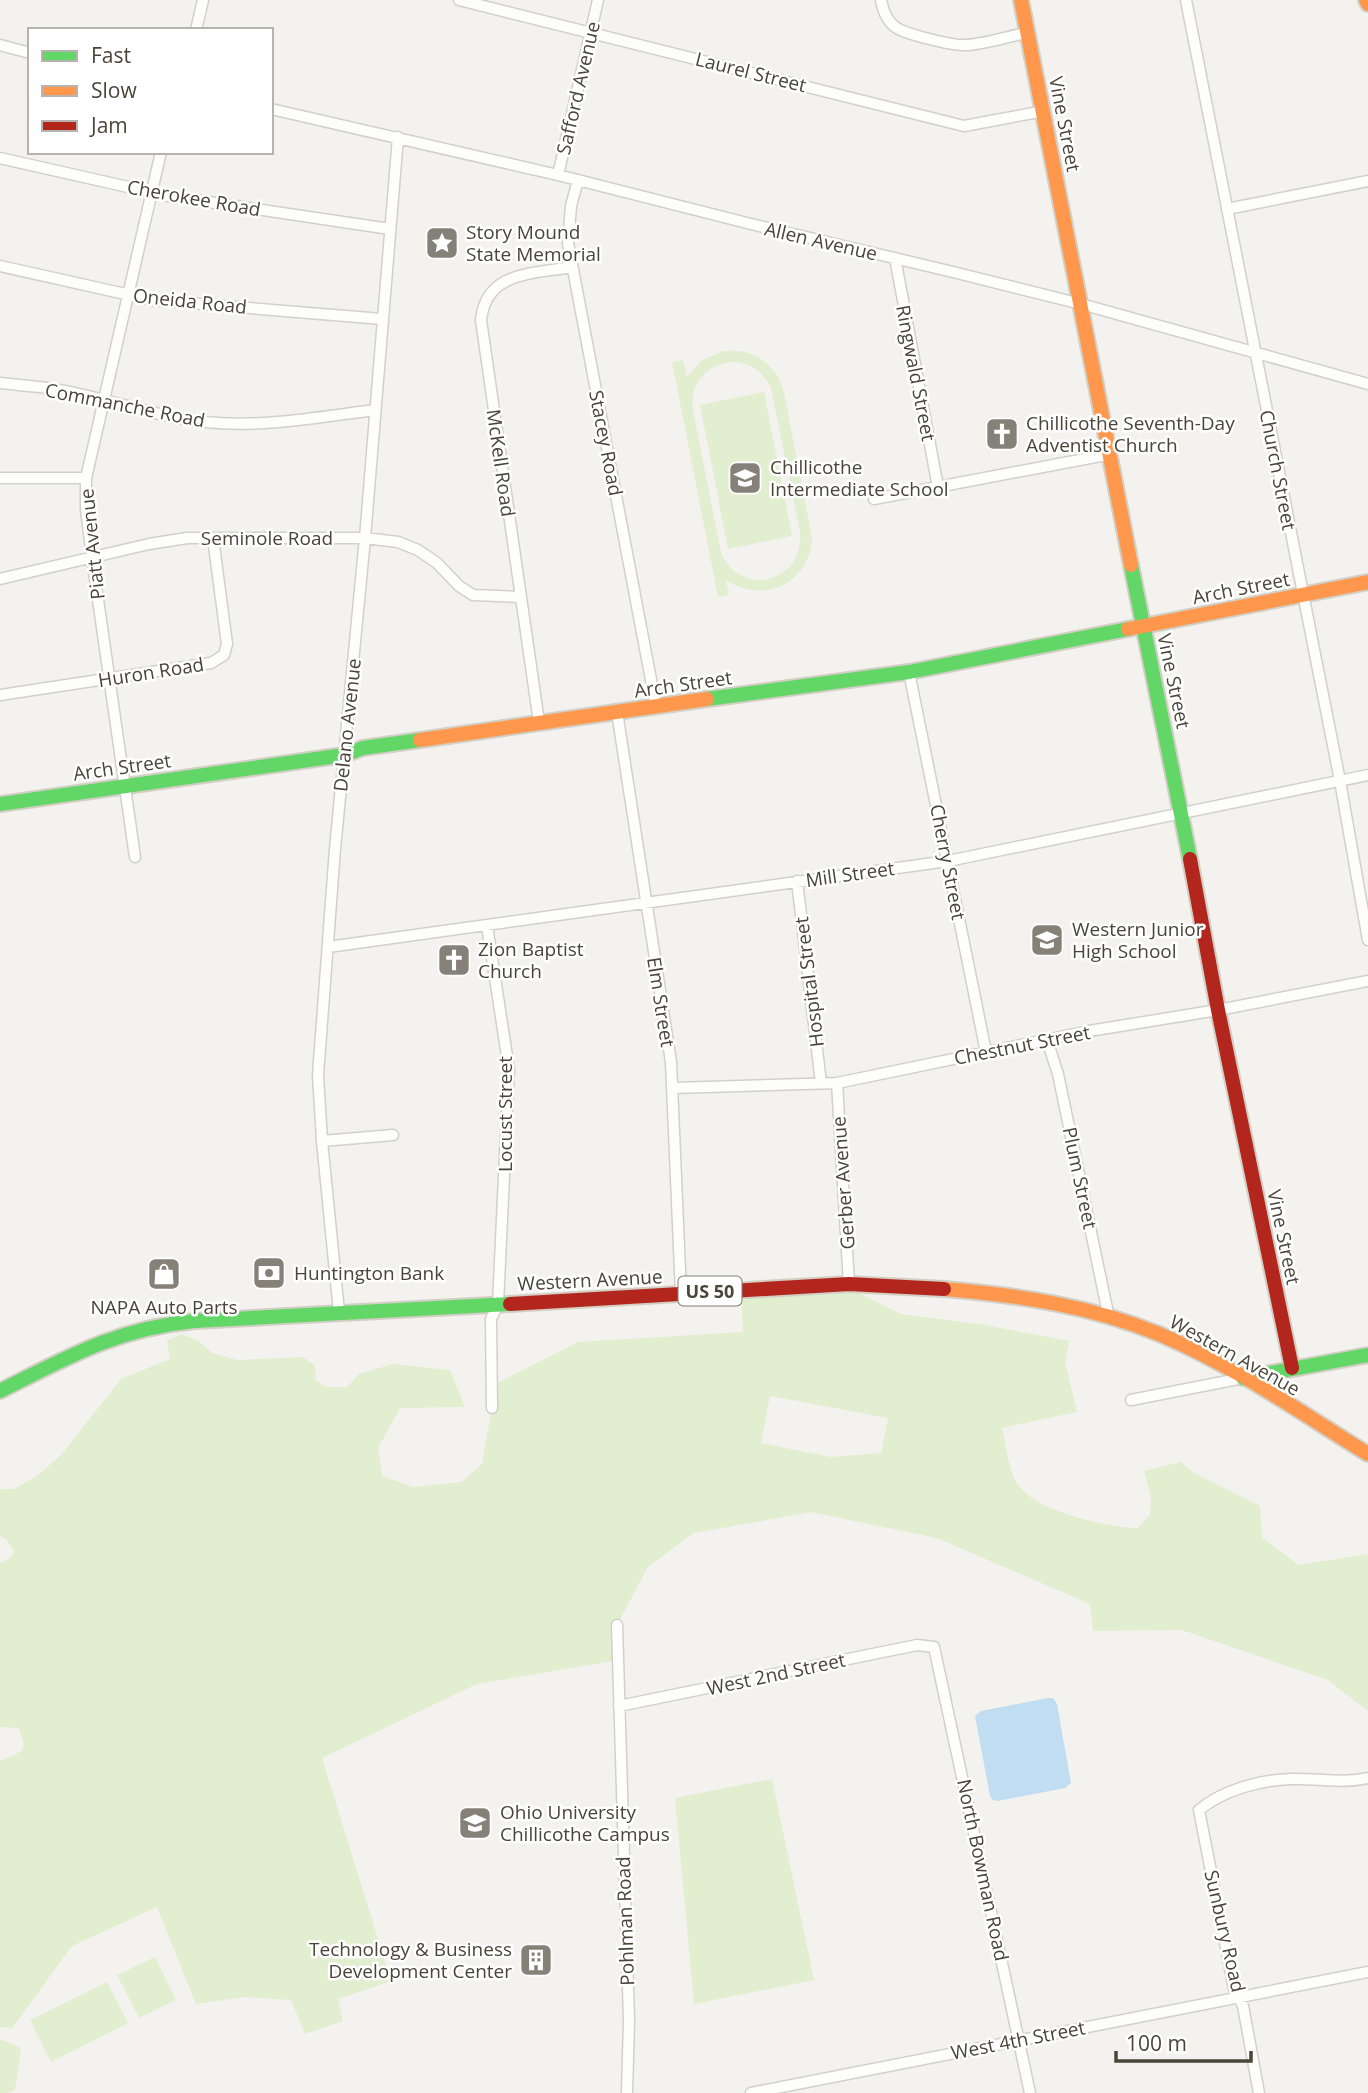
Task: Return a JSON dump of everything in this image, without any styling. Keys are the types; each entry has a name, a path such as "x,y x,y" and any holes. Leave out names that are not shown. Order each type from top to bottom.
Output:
{"street":[{"path":"196,28 203,0"},
{"name":"Laurel Street","path":"459,0 964,126 1044,111"},
{"name":"Safford Avenue","path":"558,175 598,0"},
{"path":"881,0 889,21 898,29 944,41 962,45 1027,33"},
{"name":"Vine Street","path":"1021,0 1182,813 1218,1010 1292,1368"},
{"name":"Church Street","path":"1186,0 1368,940"},
{"path":"0,45 28,52"},
{"name":"Allen Avenue","path":"273,109 558,175 751,225 1081,304 1368,384"},
{"name":"Delano Avenue","path":"339,1312 318,1074 398,137"},
{"name":"Piatt Avenue","path":"135,857 92,558 86,509 86,478 160,154"},
{"name":"Cherokee Road","path":"0,158 151,192 390,229"},
{"name":"Stacey Road","path":"578,180 568,243 656,706"},
{"path":"1227,209 1368,181"},
{"name":"Ringwald Street","path":"895,258 938,487"},
{"name":"Oneida Road","path":"0,266 152,300 383,319"},
{"name":"McKell Road","path":"539,722 482,332 482,306 497,284 572,267"},
{"name":"Commanche Road","path":"0,383 49,388 180,418 242,424 375,410"},
{"path":"874,499 1111,454"},
{"path":"0,478 86,478"},
{"name":"Huron Road","path":"0,695 211,663 224,655 227,644 213,538"},
{"name":"Seminole Road","path":"0,579 169,540 365,538 398,542 418,550 473,595 520,597"},
{"name":"Arch Street","path":"0,804 344,755 363,748 539,722 909,672 1368,582"},
{"name":"Cherry Street","path":"909,672 986,1052"},
{"name":"Elm Street","path":"617,712 673,1088 681,1294"},
{"name":"Mill Street","path":"328,947 948,861 1368,775"},
{"name":"Hospital Street","path":"797,881 821,1083"},
{"name":"Locust Street","path":"487,926 509,1069 498,1304 491,1319 492,1408"},
{"name":"Chestnut Street","path":"673,1088 837,1083 1047,1040 1368,981"},
{"name":"Plum Street","path":"1047,1040 1059,1074 1109,1318"},
{"name":"Gerber Avenue","path":"837,1083 849,1284"},
{"path":"322,1141 393,1135"},
{"name":"Western Avenue","path":"0,1391 94,1346 127,1333 162,1324 849,1284 1002,1294 1060,1303 1109,1318 1157,1334 1243,1378 1368,1454"},
{"path":"1131,1400 1368,1355"},
{"name":"Pohlman Road","path":"617,1625 629,2020 627,2093"},
{"name":"West 2nd Street","path":"619,1706 916,1645 934,1647"},
{"name":"North Bowman Road","path":"934,1647 1030,2093"},
{"name":"Sunbury Road","path":"1259,2093 1243,2006 1234,1989 1199,1810 1217,1796 1255,1785 1291,1779 1340,1782 1368,1778"},
{"name":"West 4th Street","path":"751,2093 1368,1972"}],"green space":[{"path":"734,350 753,355 769,365 784,392 812,538 809,554 794,578 769,590 741,587 726,580 729,595 718,597 672,362 683,360 687,377 701,361 723,351","holes":["731,362 755,369 771,388 800,532 799,549 793,563 783,573 757,580 743,576 731,567 721,553 693,410 694,392 701,377 714,367"]},
{"path":"764,392 792,536 728,549 700,405"},
{"path":"853,1290 901,1314 985,1325 1069,1341 1065,1362 1077,1412 1002,1428 1015,1480 1023,1491 1036,1501 1070,1515 1137,1529 1150,1515 1151,1497 1144,1471 1181,1462 1194,1473 1260,1506 1262,1537 1298,1565 1368,1554 1368,1711 1328,1680 1182,1630 1093,1631 1090,1604 937,1538 811,1512 694,1533 648,1567 617,1625 618,1660 477,1684 322,1758 391,1981 338,1999 343,2021 305,2034 291,2000 244,1997 196,2004 157,1907 72,1946 12,2028 0,2027 0,1761 22,1751 24,1745 19,1728 0,1727 0,1563 14,1552 7,1540 0,1536 0,1489 14,1489 37,1476 62,1454 121,1379 170,1359 167,1341 181,1334 199,1341 212,1353 237,1360 303,1357 315,1366 316,1380 325,1387 347,1387 359,1374 393,1364 450,1370 465,1407 400,1408 378,1448 382,1476 413,1487 462,1482 482,1464 492,1408 491,1386 578,1342 743,1332 741,1295","holes":["770,1396 888,1418 881,1453 831,1457 761,1443"]},
{"path":"772,1779 814,1980 694,2004 675,1798"},
{"path":"155,1957 176,2000 139,2018 117,1975"},
{"path":"107,1982 128,2023 51,2062 30,2020"},
{"path":"0,2039 21,2048 15,2090 8,2093 0,2093"}],"water":[{"path":"1053,1698 1057,1704 1071,1783 1065,1788 993,1800 975,1716 981,1711"}],"traffic: fast":[{"path":"1131,565 1190,859"},
{"path":"707,699 909,672 1128,629"},
{"path":"0,804 344,755 363,748 420,740"},
{"path":"0,1391 93,1346 166,1325 194,1321 510,1304"},
{"path":"1243,1378 1368,1355"}],"traffic: slow":[{"path":"1021,0 1131,565"},
{"path":"1366,0 1368,4"},
{"path":"1128,629 1368,582"},
{"path":"420,740 707,699"},
{"path":"944,1289 1053,1303 1107,1316 1159,1334 1240,1375 1368,1454"}],"traffic: jam":[{"path":"1190,859 1218,1010 1292,1368"},
{"path":"510,1304 849,1284 944,1289"}],"place":[{"name":"Story Mound State Memorial","path":"442,243"},
{"name":"Chillicothe Seventh-Day Adventist Church","path":"1002,434"},
{"name":"Chillicothe Intermediate School","path":"745,478"},
{"name":"Western Junior High School","path":"1047,940"},
{"name":"Zion Baptist Church","path":"454,960"},
{"name":"Huntington Bank","path":"269,1273"},
{"name":"NAPA Auto Parts","path":"164,1274"},
{"name":"Ohio University Chillicothe Campus","path":"475,1823"},
{"name":"Technology & Business Development Center","path":"536,1960"}]}
